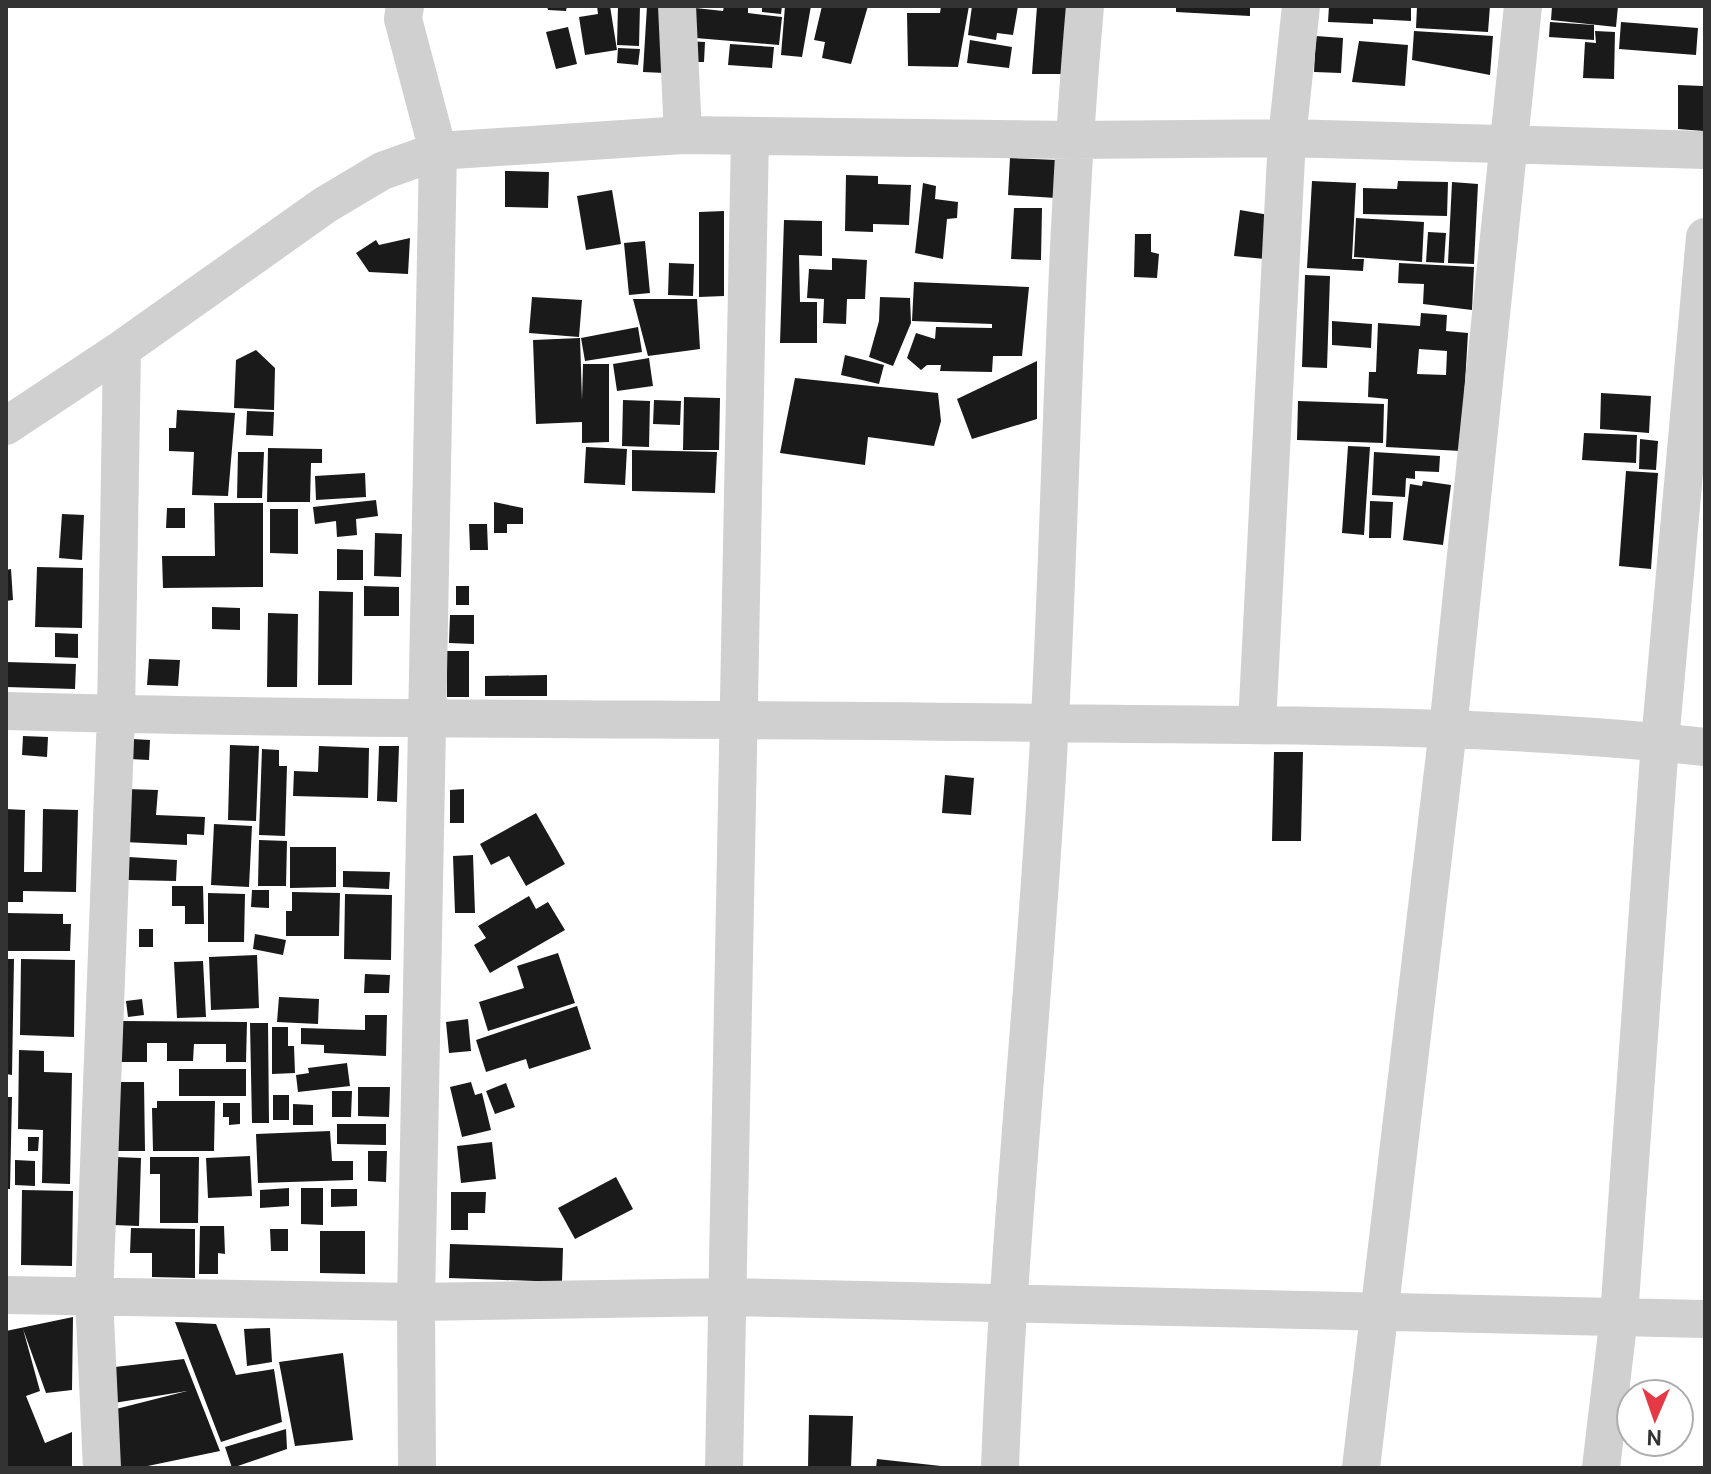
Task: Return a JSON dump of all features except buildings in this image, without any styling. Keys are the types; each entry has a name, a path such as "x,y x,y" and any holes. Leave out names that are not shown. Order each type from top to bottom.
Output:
{"street":[{"path":"677,6 683,135"},
{"path":"1000,1468 1006,1302 1050,723 1073,140 1085,6"},
{"path":"1257,724 1287,138 1301,6"},
{"path":"1361,1468 1448,729 1523,6"},
{"path":"398,10 438,151 416,1302 417,1468"},
{"path":"6,426 122,349 325,205 382,171 438,151 683,135 1073,140 1287,138 1508,147 1705,150"},
{"path":"724,1468 750,136"},
{"path":"1601,1468 1619,1316 1660,742 1705,237"},
{"path":"102,1468 94,1297 116,714 122,349"},
{"path":"6,711 427,719 741,717 1257,724 1448,729 1705,747"},
{"path":"6,1295 416,1302 729,1297 1378,1309 1705,1319"}]}
